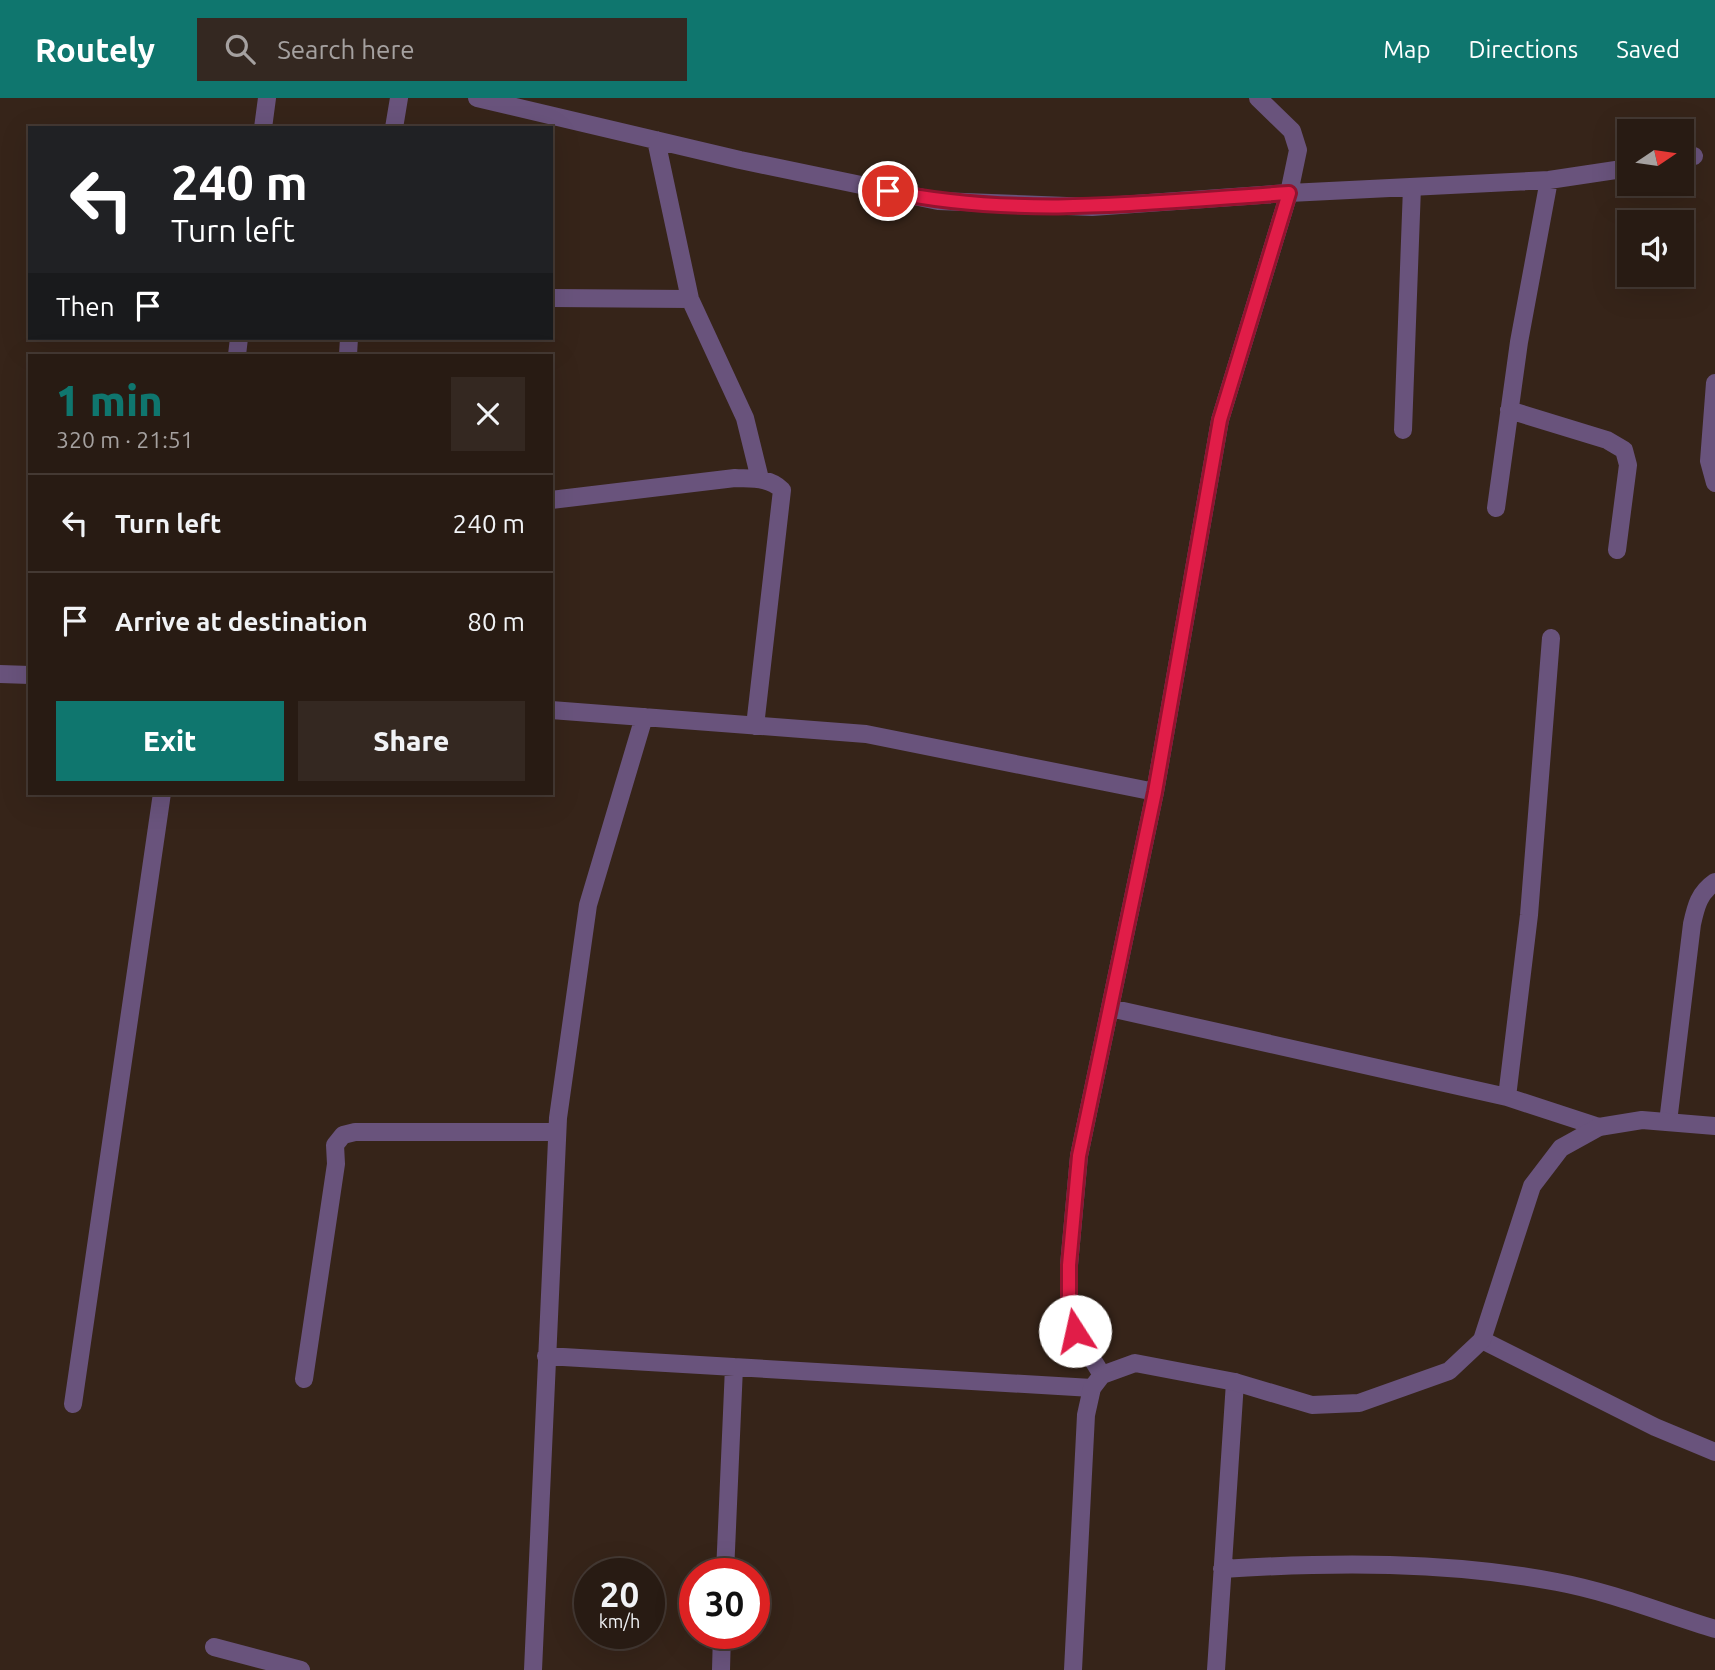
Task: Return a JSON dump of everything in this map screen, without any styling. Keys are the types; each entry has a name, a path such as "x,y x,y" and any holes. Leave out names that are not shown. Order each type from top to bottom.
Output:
{"street":[{"path":"263,126 267,98"},
{"path":"394,126 399,98"},
{"path":"477,98 938,201 1092,207 1289,193 1549,180 1617,170"},
{"path":"1073,1670 1086,1415 1097,1382 1075,1331 1069,1301 1069,1265 1079,1156 1155,792 1220,420 1289,193 1298,150 1292,131 1258,98"},
{"path":"656,140 690,299 745,418 760,479"},
{"path":"1496,508 1509,410 1549,180"},
{"path":"1403,430 1412,187"},
{"path":"553,298 690,299"},
{"path":"1715,383 1709,461 1715,483"},
{"path":"1509,410 1607,440 1624,450 1628,465 1617,550"},
{"path":"553,500 735,478 776,483 782,490 782,501 755,726"},
{"path":"1507,1097 1529,915 1551,638"},
{"path":"0,674 28,675"},
{"path":"553,710 866,734 1155,792"},
{"path":"533,1670 556,1132 576,972 588,905 644,717"},
{"path":"74,1404 162,795"},
{"path":"1668,1122 1696,903 1705,889 1715,882"},
{"path":"1110,1008 1507,1097 1599,1127"},
{"path":"546,1356 734,1367 1097,1382 1135,1363 1235,1382 1312,1405 1359,1403 1449,1371 1482,1340 1532,1186 1561,1148 1599,1127 1642,1120 1715,1126"},
{"path":"304,1380 336,1164 335,1145 342,1135 355,1132 556,1132"},
{"path":"1482,1340 1655,1427 1715,1452"},
{"path":"726,1558 734,1367"},
{"path":"1216,1670 1235,1382"},
{"path":"1222,1569 1325,1563 1440,1568 1556,1582 1605,1594 1715,1629"},
{"path":"214,1647 301,1670"},
{"path":"721,1670 722,1649"}],"route":[{"path":"888,191 938,201 1092,207 1289,193 1220,420 1155,792 1079,1156 1069,1265 1069,1301 1075,1331"}]}
